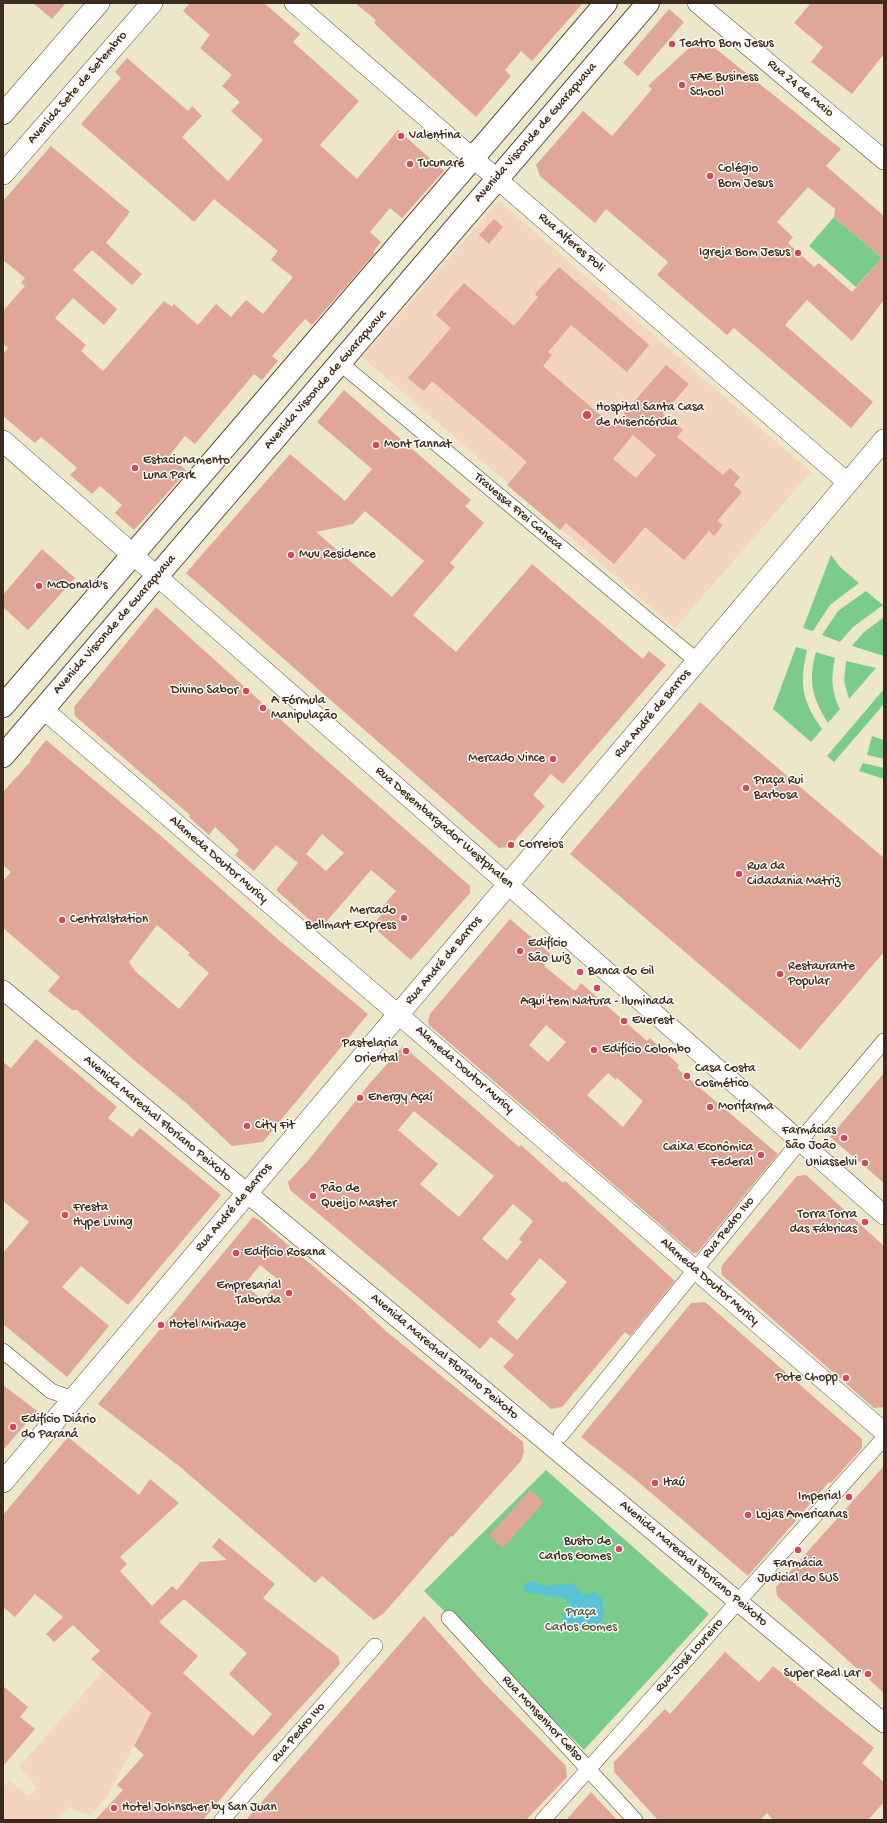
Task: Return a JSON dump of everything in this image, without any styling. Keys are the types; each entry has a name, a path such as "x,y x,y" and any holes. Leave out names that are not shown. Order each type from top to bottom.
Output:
{"main road":[{"path":"3,114 99,3"},
{"name":"Avenida Sete de Setembro","path":"3,174 152,3"},
{"path":"3,706 606,3"},
{"name":"Avenida Visconde de Guarapuava","path":"3,756 648,3"},
{"path":"567,97 576,38"},
{"path":"367,281 426,262"},
{"path":"264,452 287,375"},
{"name":"Rua André de Barros","path":"3,1482 884,440"},
{"name":"Rua Desembargador Westphalen","path":"3,441 133,555"}],"street":[{"name":"Rua Alferes Poli","path":"294,3 848,483"},
{"name":"Rua 24 de Maio","path":"697,3 884,160"},
{"name":"Travessa Frei Caneca","path":"340,363 697,661"},
{"name":"Rua Desembargador Westphalen","path":"133,555 884,1215"},
{"name":"Alameda Doutor Muricy","path":"43,709 884,1432"},
{"name":"Avenida Marechal Floriano Peixoto","path":"3,990 884,1723"},
{"name":"Rua Pedro Ivo","path":"561,1435 800,1141 884,1041"},
{"path":"3,1351 51,1391 73,1399"},
{"name":"Rua José Loureiro","path":"543,1820 884,1438"},
{"name":"Rua Monsenhor Celso","path":"449,1618 635,1820"},
{"name":"Rua Pedro Ivo","path":"222,1820 375,1646"}],"shaded area":[{"name":"Hospital Santa Casa de Misericórdia","path":"499,201 811,472 675,628 362,357"},
{"path":"103,1671 151,1713 108,1795 90,1816 68,1807 55,1820 3,1820 3,1789 10,1781 29,1797 37,1787 19,1767"}],"green space":[{"path":"834,217 882,258 856,287 809,246"},
{"path":"831,555 840,567 859,583 830,605 813,631 803,628"},
{"path":"866,591 883,605 853,627 840,642 822,635 838,611"},
{"path":"884,617 884,656 852,646 864,632"},
{"path":"796,647 807,650 803,673 804,692 810,710 822,729 811,742 773,709"},
{"path":"816,652 835,658 833,690 840,709 828,723 818,705 813,689 812,672"},
{"path":"846,661 876,668 849,699 844,681"},
{"path":"884,689 884,704 834,762 827,756"},
{"path":"872,736 884,740 884,759 867,755"},
{"path":"863,763 884,768 884,779 859,771"},
{"name":"Praça Carlos Gomes","path":"546,1470 709,1614 584,1750 424,1591"}],"water":[{"name":"Praça Carlos Gomes","path":"533,1580 544,1586 573,1583 583,1595 594,1592 602,1598 604,1612 602,1620 593,1628 587,1629 581,1629 570,1625 562,1617 569,1604 565,1598 525,1592 523,1589 527,1583"}],"building":[{"path":"33,3 66,3 52,19"},
{"path":"190,3 264,3 300,34 293,42 359,101 320,145 357,179 398,130 444,171 402,218 390,208 370,232 381,242 373,252 375,253 312,325 305,319 272,356 278,361 262,380 254,374 195,444 185,436 169,456 187,471 134,530 115,513 122,505 100,486 92,494 70,475 77,468 60,453 41,437 35,443 3,416 3,354 8,348 3,344 3,311 25,286 21,283 25,278 3,260 3,201 51,146 130,212 106,243 142,274 132,285 92,250 73,270 117,309 104,325 73,298 55,318 86,345 81,351 103,371 164,301 172,307 174,304 198,325 216,304 231,317 246,300 263,314 293,277 271,260 278,251 214,199 194,222 81,124 121,78 115,72 127,58 188,111 192,106 202,116 182,137 228,181 263,140 231,111 240,102 222,86 232,75 200,48 210,35 183,11"},
{"path":"355,3 583,3 532,61 521,51 505,70 511,76 476,117 374,23 376,20"},
{"path":"811,3 884,3 884,54 852,94 811,62 823,47 794,23"},
{"path":"669,9 684,22 638,76 623,63"},
{"name":"Colégio Bom Jesus","path":"701,37 841,149 826,166 884,216 884,300 852,341 807,300 785,325 873,402 851,428 734,328 727,335 657,275 668,262 606,209 595,223 540,176 536,165 583,111 612,136 652,89 648,86","holes":["808,187 835,209 834,217 882,258 852,292 819,263 814,267 788,243 793,237 777,222"]},
{"path":"494,219 503,227 489,244 479,235"},
{"path":"559,267 649,345 627,372 571,325 548,352 552,355 543,366 613,426 666,365 689,384 663,414 683,430 677,437 723,475 730,468 740,477 734,485 742,492 717,521 723,525 714,536 709,531 684,560 645,527 614,564 566,523 560,530 507,485 527,462 432,381 424,391 408,378 451,328 436,315 464,283 514,326 538,297 535,294","holes":["633,435 656,455 636,478 613,459"]},
{"path":"344,390 471,500 465,506 484,523 450,563 455,567 413,615 456,652 532,564 643,659 649,651 666,665 563,784 551,774 533,795 545,806 509,847 499,848 186,573 290,454 345,501 372,469 317,422","holes":["365,511 424,561 392,597 316,532 353,524"]},
{"name":"McDonald's","path":"42,549 75,578 28,630 3,607 3,595"},
{"path":"156,607 300,737 470,886 470,893 411,960 372,926 386,909 382,907 396,891 371,870 320,929 276,890 298,863 276,845 254,871 235,855 239,850 215,827 209,835 189,817 190,815 75,716 74,707","holes":["322,834 344,853 326,871 306,854"]},
{"name":"Rua da Cidadania Matriz","path":"700,702 884,858 884,952 800,1050 570,854"},
{"path":"46,740 161,836 281,942 368,1014 263,1142 232,1146 186,1103 77,1010 72,1010 48,991 60,977 3,928 3,881 11,872 3,865 3,792 31,761 30,760","holes":["157,925 190,953 188,955 209,973 179,1009 135,971 129,962"]},
{"path":"510,919 553,956 544,966 575,991 581,983 647,1041 650,1038 679,1065 677,1068 778,1154 697,1253 693,1253 429,1025 428,1021 430,1014","holes":["546,1025 566,1042 548,1062 529,1045","608,1073 616,1080 617,1078 643,1101 623,1127 587,1095"]},
{"path":"36,1039 117,1107 108,1118 132,1137 140,1128 221,1195 128,1305 81,1266 62,1287 109,1326 67,1377 3,1324 3,1253 29,1222 3,1201 3,1062 11,1068"},
{"path":"403,1046 519,1147 521,1145 563,1183 565,1181 675,1281 630,1336 625,1332 562,1407 551,1409 503,1367 514,1355 491,1337 480,1349 290,1190 288,1182 307,1162 370,1083","holes":["414,1111 494,1176 459,1217 420,1184 438,1164 398,1130","513,1204 533,1221 519,1239 522,1242 507,1260 482,1239","540,1258 567,1282 517,1340 497,1322 516,1299 510,1294"]},
{"path":"884,1073 884,1183 830,1137"},
{"path":"806,1175 884,1246 884,1407 874,1408 722,1275 721,1268 723,1264 797,1176"},
{"path":"253,1217 259,1220 347,1295 387,1332 523,1442 524,1451 521,1461 452,1537 451,1536 384,1613 374,1620 322,1576 315,1583 179,1466 98,1404","holes":["260,1265 280,1281 263,1300 244,1285"]},
{"path":"705,1302 862,1439 862,1448 831,1483 829,1482 748,1576 636,1480 581,1437 691,1303"},
{"name":"Edifício Diário do Paraná","path":"3,1385 37,1411 3,1450"},
{"path":"68,1437 139,1495 150,1479 179,1503 120,1557 127,1564 120,1571 152,1606 172,1586 177,1590 200,1562 227,1560 212,1547 219,1538 275,1584 263,1598 338,1656 340,1664 253,1760 203,1820 95,1820 123,1790 117,1785 144,1755 134,1746 151,1713 91,1659 100,1651 73,1625 54,1642 46,1634 63,1617 35,1594 15,1617 3,1607 3,1515","holes":["184,1599 247,1653 229,1674 272,1714 253,1736 183,1673 198,1656 159,1622"]},
{"path":"884,1466 884,1693 777,1596 776,1587"},
{"path":"530,1490 544,1502 503,1548 489,1536"},
{"path":"424,1616 484,1683 566,1766 567,1777 526,1820 246,1820"},
{"path":"725,1652 759,1682 773,1666 874,1748 862,1763 884,1782 884,1802 868,1820 773,1820 767,1813 760,1820 658,1820 614,1772 614,1762 665,1709 670,1714"},
{"path":"3,1686 28,1707 20,1717 35,1729 3,1766"},
{"path":"591,1792 617,1820 566,1820"}],"place":[{"name":"Teatro Bom Jesus","path":"672,44"},
{"name":"FAE Business School","path":"682,85"},
{"name":"Valentina","path":"401,136"},
{"name":"Tucunaré","path":"410,164"},
{"name":"Colégio Bom Jesus","path":"710,176"},
{"name":"Igreja Bom Jesus","path":"798,253"},
{"name":"Hospital Santa Casa de Misericórdia","path":"587,415"},
{"name":"Mont Tannat","path":"376,445"},
{"name":"Estacionamento Luna Park","path":"135,468"},
{"name":"Muv Residence","path":"291,555"},
{"name":"McDonald's","path":"39,586"},
{"name":"Divino Sabor","path":"246,691"},
{"name":"A Fórmula Manipulação","path":"263,708"},
{"name":"Mercado Vince","path":"553,759"},
{"name":"Praça Rui Barbosa","path":"746,788"},
{"name":"Correios","path":"511,845"},
{"name":"Rua da Cidadania Matriz","path":"739,874"},
{"name":"Mercado Bellmart Express","path":"404,918"},
{"name":"Centralstation","path":"62,920"},
{"name":"Edifício São Luiz","path":"520,951"},
{"name":"Banca do Gil","path":"580,972"},
{"name":"Restaurante Popular","path":"780,974"},
{"name":"Aqui tem Natura - Iluminada","path":"597,988"},
{"name":"Everest","path":"624,1021"},
{"name":"Edifício Colombo","path":"594,1050"},
{"name":"Pastelaria Oriental","path":"406,1051"},
{"name":"Casa Costa Cosmético","path":"687,1076"},
{"name":"Energy Açaí","path":"360,1098"},
{"name":"Morifarma","path":"710,1107"},
{"name":"City Fit","path":"247,1126"},
{"name":"Farmácias São João","path":"844,1138"},
{"name":"Caixa Econômica Federal","path":"761,1155"},
{"name":"Uniasselvi","path":"865,1163"},
{"name":"Pão de Queijo Master","path":"313,1196"},
{"name":"Fresta Hype Living","path":"65,1215"},
{"name":"Torra Torra das Fábricas","path":"865,1222"},
{"name":"Edifício Rosana","path":"236,1253"},
{"name":"Empresarial Taborda","path":"289,1293"},
{"name":"Hotel Mirhage","path":"161,1325"},
{"name":"Pote Chopp","path":"846,1378"},
{"name":"Edifício Diário do Paraná","path":"13,1427"},
{"name":"Itaú","path":"655,1483"},
{"name":"Imperial","path":"849,1497"},
{"name":"Lojas Americanas","path":"748,1515"},
{"name":"Busto de Carlos Gomes","path":"619,1549"},
{"name":"Farmácia Judicial do SUS","path":"798,1550"},
{"name":"Super Real Lar","path":"868,1674"},
{"name":"Hotel Johnscher by San Juan","path":"114,1808"}]}
